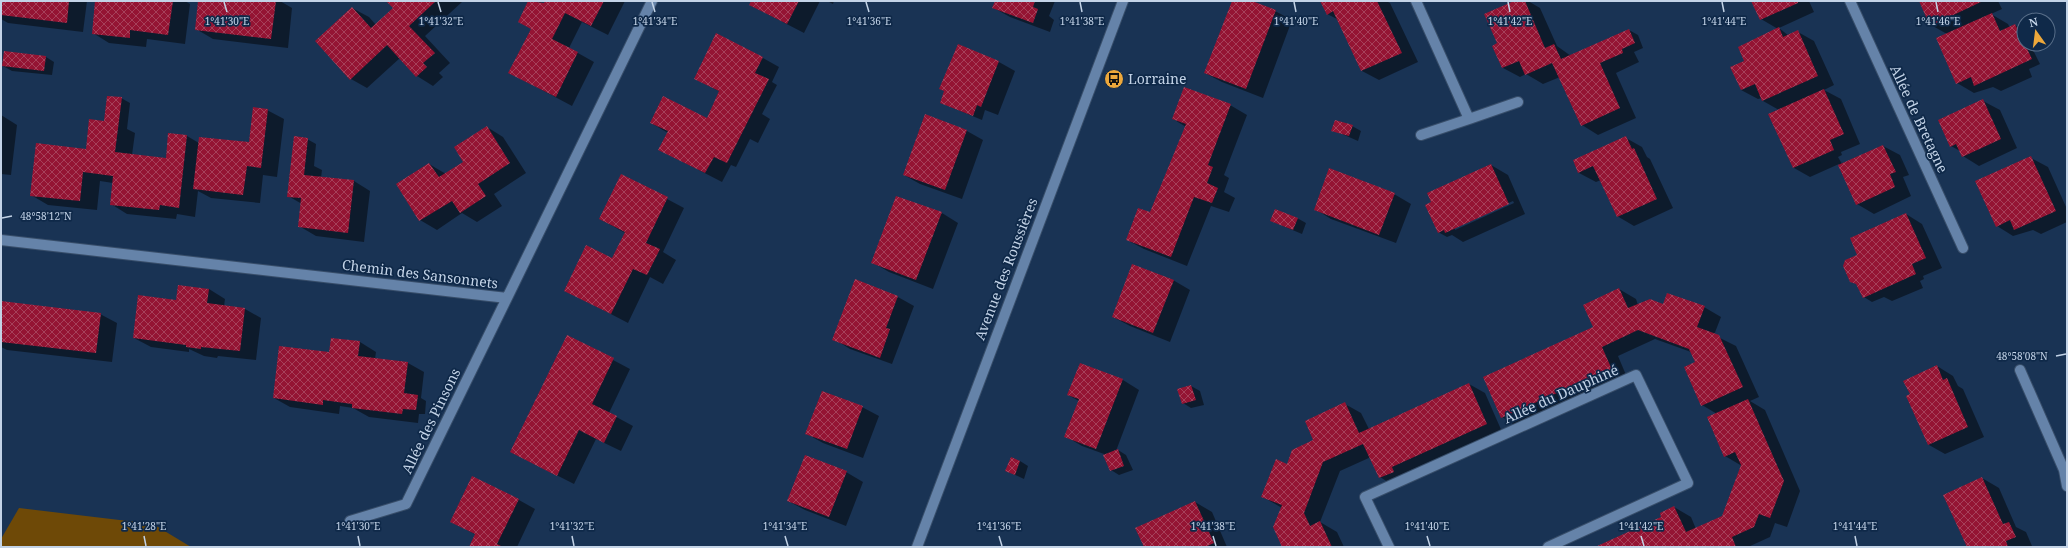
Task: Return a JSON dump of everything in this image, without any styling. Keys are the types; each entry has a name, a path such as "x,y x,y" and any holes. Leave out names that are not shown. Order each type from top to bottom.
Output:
{"street":[{"name":"Chemin des Sansonnets","path":"1,240 507,298 652,1"},
{"name":"Avenue des Roussières","path":"917,547 1123,1"},
{"path":"1416,1 1469,119"},
{"name":"Allée de Bretagne","path":"1850,1 1963,248"},
{"path":"1420,135 1518,102"},
{"name":"Allée des Pinsons","path":"350,520 406,504 507,298"},
{"path":"2020,370 2064,470 2067,486"},
{"name":"Allée du Dauphiné","path":"1390,547 1365,497 1636,375 1688,483 1548,547"}],"shaded area":[{"path":"19,508 153,524 191,547 1,547 1,539"}],"building":[{"path":"1,1 69,1 67,23 1,15"},
{"path":"95,1 173,1 168,35 130,30 130,38 92,34"},
{"path":"198,1 276,1 271,39 195,30"},
{"path":"386,1 436,1 409,26 435,53 423,63 427,67 416,77 387,45 350,80 315,41 352,7 371,28 393,8"},
{"path":"528,1 544,3 545,1 604,1 591,26 565,13 552,39 578,52 556,97 508,73 531,29 518,22"},
{"path":"751,1 799,1 787,24 749,5"},
{"path":"995,1 1035,1 1033,7 1038,9 1033,23 992,8"},
{"path":"1232,1 1252,1 1276,10 1246,89 1204,73"},
{"path":"1320,1 1377,1 1402,53 1361,71 1333,11 1327,15"},
{"path":"1514,1 1525,1 1545,48 1554,44 1561,59 1629,29 1635,43 1622,49 1623,53 1600,63 1620,108 1581,126 1552,63 1525,75 1519,61 1502,68 1492,46 1497,43 1484,14"},
{"path":"1751,1 1798,1 1798,3 1760,20"},
{"path":"1919,1 1983,1 1930,26"},
{"path":"1992,13 2000,31 2015,24 2016,52 2029,52 2032,59 1974,86 1971,77 1956,84 1936,38"},
{"path":"1779,27 1783,37 1798,30 1818,76 1762,101 1755,84 1741,90 1730,67 1744,61 1738,47"},
{"path":"716,33 763,57 755,73 769,79 727,163 714,157 705,173 658,150 668,131 650,123 663,96 707,118 719,91 694,79"},
{"path":"958,44 999,61 981,107 977,105 973,116 940,103 944,91 939,89"},
{"path":"4,51 46,56 44,71 2,66"},
{"path":"1184,87 1231,104 1208,165 1213,167 1207,183 1218,188 1212,203 1194,197 1171,257 1126,240 1138,208 1150,212 1186,124 1172,119"},
{"path":"1824,89 1844,134 1830,140 1834,150 1793,168 1768,114"},
{"path":"107,96 122,97 115,152 166,158 168,133 187,135 179,208 160,205 159,210 110,205 113,176 83,172 80,201 30,196 36,143 86,149 89,119 104,121"},
{"path":"1983,99 2001,139 1962,157 1956,144 1950,147 1938,120"},
{"path":"253,107 268,109 261,168 247,166 243,195 193,189 199,137 249,142"},
{"path":"925,114 967,130 945,190 903,175"},
{"path":"1335,120 1353,125 1349,136 1331,131"},
{"path":"487,126 510,163 478,184 486,196 460,213 452,201 419,221 396,184 429,163 439,177 463,162 454,147"},
{"path":"294,136 308,138 304,175 354,180 348,233 298,227 301,198 287,197"},
{"path":"1626,136 1632,149 1634,148 1657,199 1617,217 1593,166 1578,173 1573,160"},
{"path":"1883,145 1896,172 1890,174 1895,187 1856,205 1838,165"},
{"path":"2031,156 2056,211 2014,230 2010,220 1996,227 1975,181"},
{"path":"1491,164 1509,204 1445,233 1444,230 1438,233 1425,205 1431,202 1427,193"},
{"path":"1329,168 1395,193 1379,235 1314,210"},
{"path":"621,174 668,197 646,243 660,249 647,275 633,269 611,314 564,291 586,245 612,258 625,232 599,219"},
{"path":"896,196 942,212 916,280 871,263"},
{"path":"1275,209 1298,218 1293,230 1270,221"},
{"path":"1906,213 1926,258 1912,264 1916,274 1863,298 1856,284 1850,282 1843,266 1845,260 1857,255 1850,238"},
{"path":"1132,264 1174,280 1153,333 1112,317"},
{"path":"855,279 898,296 886,328 890,329 880,358 832,340"},
{"path":"178,285 209,289 207,303 245,308 240,351 201,347 201,349 186,347 186,345 133,338 138,295 176,300"},
{"path":"1619,288 1628,308 1650,299 1663,304 1667,293 1705,306 1697,327 1719,335 1743,387 1701,406 1684,367 1695,362 1689,349 1638,330 1602,347 1613,372 1599,379 1597,375 1501,418 1483,377 1593,327 1583,305"},
{"path":"1,301 101,313 96,353 1,342"},
{"path":"567,335 614,358 592,404 617,416 604,443 579,430 557,476 510,452"},
{"path":"331,338 360,341 358,356 408,362 404,393 418,395 416,410 403,409 402,414 352,408 352,404 323,400 323,405 273,398 279,346 329,352"},
{"path":"1080,363 1123,379 1096,449 1064,437 1079,399 1067,395"},
{"path":"1937,365 1943,380 1947,378 1968,427 1928,445 1906,396 1910,394 1903,381"},
{"path":"1469,383 1487,424 1392,467 1394,472 1379,478 1363,444 1323,462 1304,513 1310,526 1320,521 1332,547 1282,547 1273,527 1282,505 1261,497 1276,459 1287,464 1292,450 1313,440 1305,421 1345,402 1359,433"},
{"path":"1191,385 1196,400 1182,404 1177,389"},
{"path":"822,391 863,406 847,449 805,434"},
{"path":"1748,399 1784,481 1770,518 1759,514 1754,527 1732,537 1736,547 1595,547 1661,517 1660,513 1674,506 1686,532 1722,516 1741,465 1735,452 1724,457 1707,417"},
{"path":"1118,449 1124,466 1110,471 1103,455"},
{"path":"805,455 847,471 829,517 787,501"},
{"path":"1011,457 1020,461 1015,475 1005,471"},
{"path":"472,476 519,499 497,544 503,547 469,547 475,534 450,522"},
{"path":"1982,477 2003,524 2009,522 2016,537 2006,541 2008,547 1967,547 1943,495"},
{"path":"1195,501 1214,543 1205,547 1144,547 1135,528"}],"place":[{"name":"Lorraine","path":"1114,79"}]}
